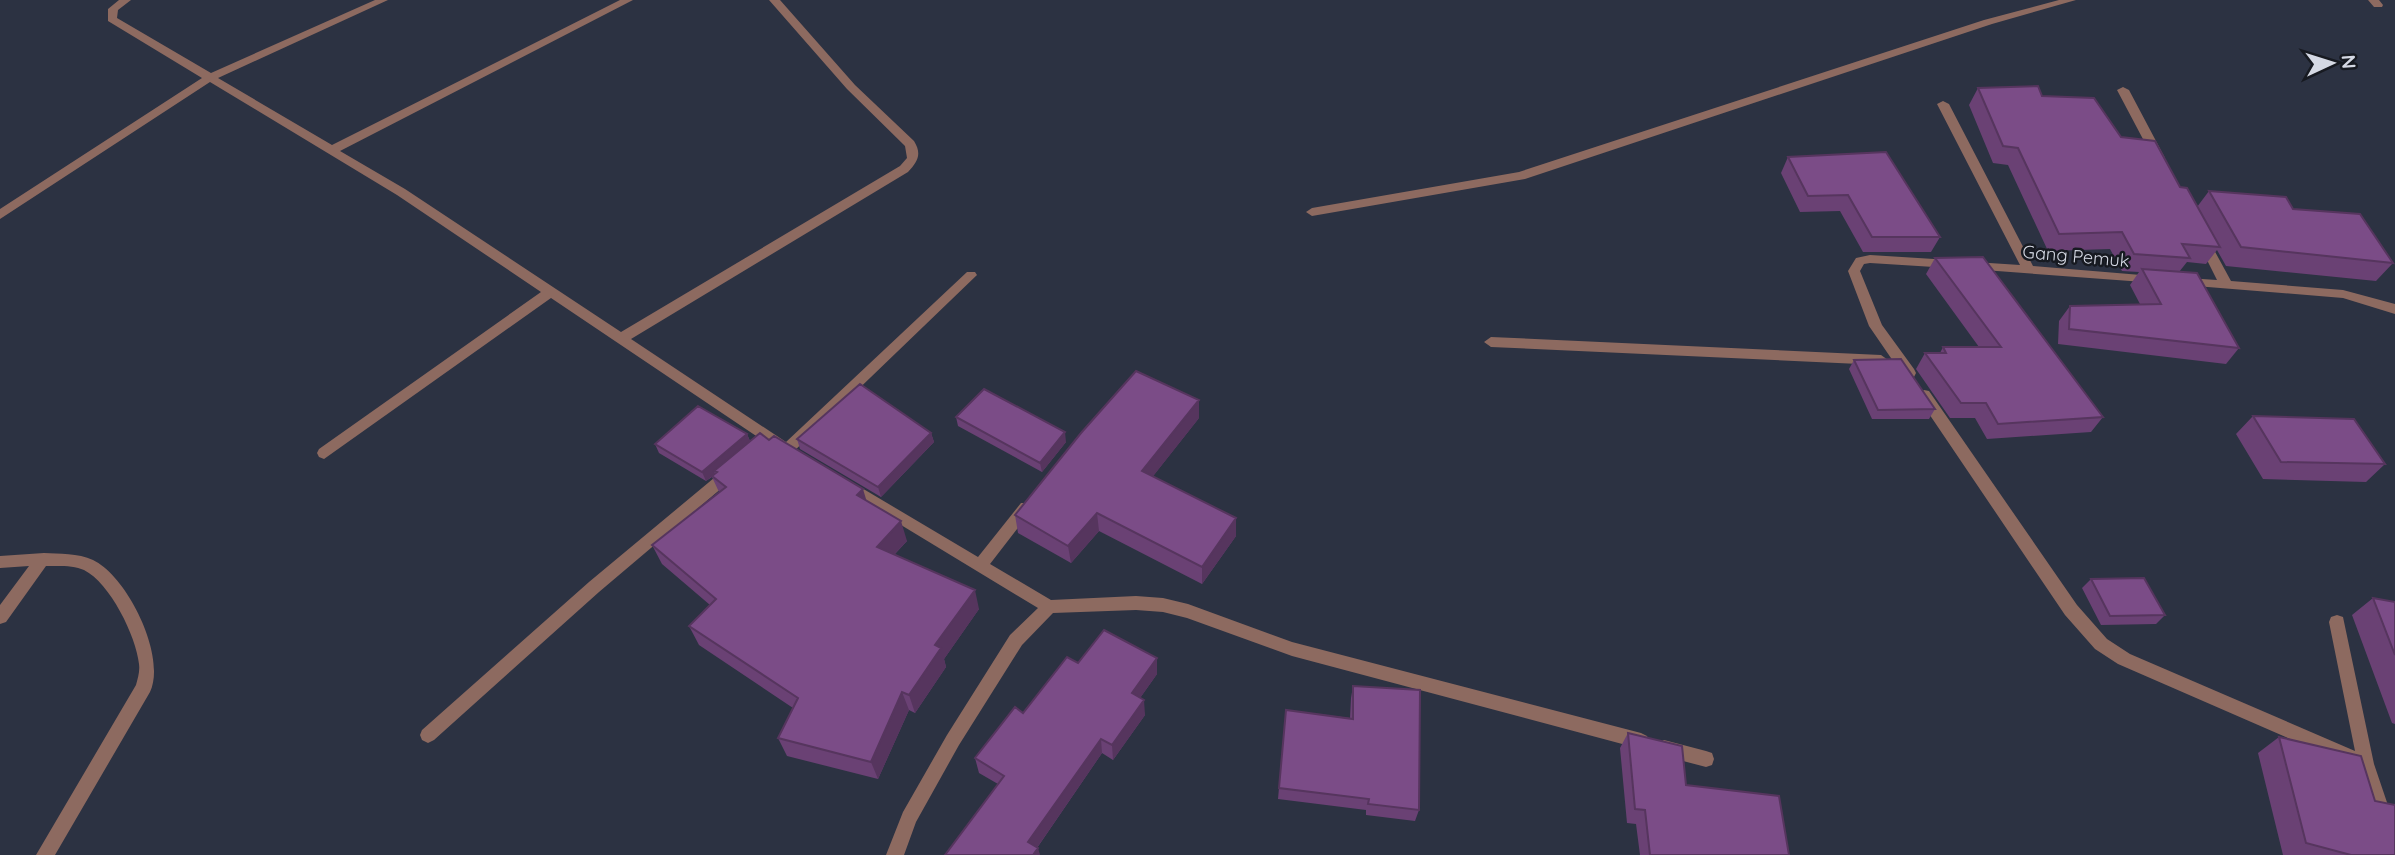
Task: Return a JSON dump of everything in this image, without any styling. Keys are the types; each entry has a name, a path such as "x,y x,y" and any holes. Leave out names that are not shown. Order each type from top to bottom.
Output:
{"street":[{"path":"126,0 113,9 112,19 401,192 620,339 766,443 792,453 971,275"},
{"path":"0,215 209,78 383,0"},
{"path":"332,150 628,0"},
{"path":"620,339 904,169 913,160 914,151 910,144 851,87 774,0"},
{"path":"1312,212 1521,176 1988,22 2071,0"},
{"path":"2123,90 2169,176"},
{"path":"1942,104 2029,270"},
{"path":"2194,225 2227,286"},
{"name":"Gang Pemuk","path":"1900,361 1876,326 1858,283 1854,271 1860,261 1870,259 2343,294 2395,309"},
{"path":"324,453 549,293"},
{"path":"1491,342 1900,361 2071,610 2101,644 2124,659 2366,764"},
{"path":"428,735 594,587 740,465"},
{"path":"832,477 1049,607 1136,603 1163,605 1188,611 1292,649 1706,759"},
{"path":"981,564 1039,491"},
{"path":"0,617 42,560"},
{"path":"0,562 42,560 88,565 118,593 143,645 147,666 144,687 45,855"},
{"path":"895,855 909,818 960,729 1016,640 1049,607"},
{"path":"2337,622 2366,764 2395,853"}],"building":[{"path":"2038,86 2042,96 2094,98 2121,137 2155,141 2180,187 2187,188 2220,247 2182,244 2190,258 2134,254 2122,232 2059,234 2018,148 2003,146 1978,88"},
{"path":"1886,152 1940,237 1872,237 1848,195 1808,196 1788,157"},
{"path":"2209,191 2286,197 2293,209 2360,214 2393,263 2241,247"},
{"path":"1983,257 2103,417 1998,424 1986,403 1961,403 1925,353 1946,353 1943,347 2001,347 1935,258"},
{"path":"2142,269 2197,273 2239,348 2069,329 2070,306 2161,304"},
{"path":"1901,359 1935,409 1878,410 1854,360"},
{"path":"1136,371 1199,400 1142,471 1236,518 1202,567 1097,513 1068,546 1015,515 1081,433"},
{"path":"860,384 931,433 878,487 797,439"},
{"path":"984,389 1065,432 1040,463 956,417"},
{"path":"698,406 747,434 702,472 655,444"},
{"path":"2253,416 2354,419 2385,464 2281,462"},
{"path":"760,433 769,440 774,436 863,489 857,495 901,521 877,547 975,590 935,645 941,648 909,695 902,692 871,762 778,738 798,698 689,626 716,599 652,545 726,487 712,476 717,472 714,471"},
{"path":"2144,578 2165,615 2110,616 2091,579"},
{"path":"2373,598 2395,602 2395,655"},
{"path":"1104,630 1157,658 1132,693 1144,700 1112,745 1101,739 1028,842 1038,848 1033,855 945,855 1004,776 975,758 1015,707 1023,713 1067,657 1078,663"},
{"path":"1353,686 1420,690 1419,810 1368,804 1369,799 1279,788 1286,710 1353,719"},
{"path":"1628,733 1682,746 1686,785 1779,796 1789,855 1650,855 1645,810 1635,809"},
{"path":"2279,737 2361,756 2375,801 2395,805 2395,855 2351,855 2306,843"}]}
